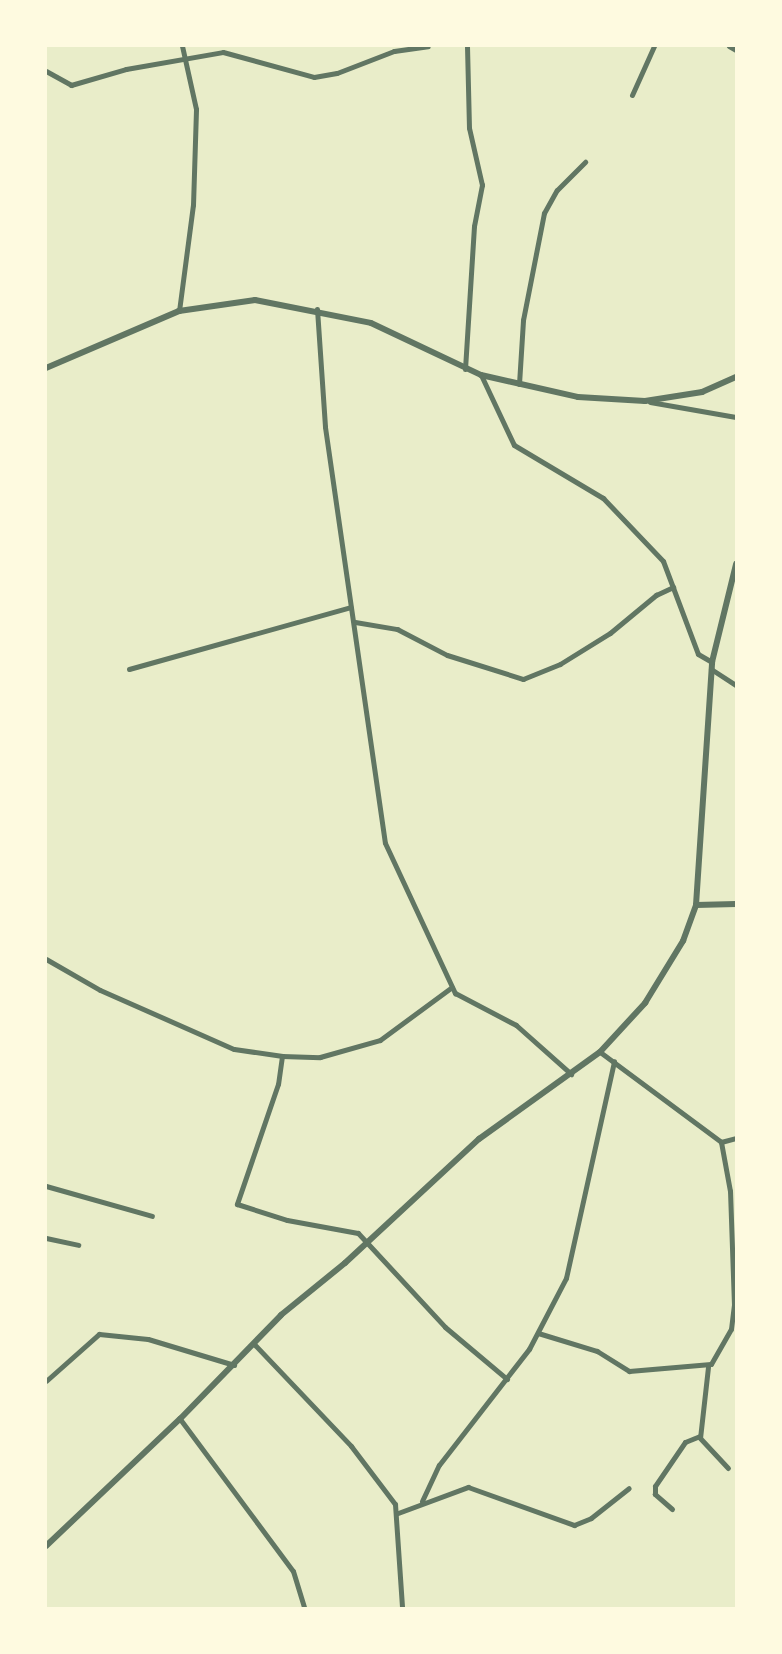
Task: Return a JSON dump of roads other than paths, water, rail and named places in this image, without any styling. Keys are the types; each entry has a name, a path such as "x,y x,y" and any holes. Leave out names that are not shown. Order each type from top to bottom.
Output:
{"street":[{"path":"179,311 195,158 196,109 182,46"},
{"path":"46,71 71,85 186,57 233,54 314,77 337,73 394,51 428,46"},
{"path":"465,369 474,226 482,185 469,128 467,46"},
{"path":"632,95 654,46"},
{"path":"729,46 737,50"},
{"path":"519,384 523,320 544,213 557,190 585,162"},
{"path":"46,368 179,311 255,300 317,309 371,323 481,375 578,397 645,401 737,417"},
{"path":"317,309 325,428 386,843 452,987 460,997 524,1030 571,1074"},
{"path":"481,375 514,445 603,498 663,561 698,654 737,685"},
{"path":"645,401 702,392 737,377"},
{"path":"46,1546 180,1419 254,1343 479,1139 600,1052 662,979 696,905 711,666 737,564"},
{"path":"355,622 397,629 447,655 523,679 560,664 610,633 656,594 673,587"},
{"path":"129,669 351,607"},
{"path":"696,905 737,904"},
{"path":"46,959 100,990 234,1049 282,1056 320,1057 380,1040 452,987"},
{"path":"600,1052 721,1142 730,1191 734,1305 727,1338 708,1367 699,1436 728,1468"},
{"path":"282,1056 278,1084 237,1204 287,1220 353,1230 368,1240 422,1304 507,1379"},
{"path":"422,1501 439,1465 507,1379 538,1333 576,1246 614,1061"},
{"path":"721,1142 737,1138"},
{"path":"46,1186 152,1216"},
{"path":"46,1238 78,1245"},
{"path":"538,1333 597,1351 629,1371 708,1367"},
{"path":"46,1381 99,1334 148,1339 234,1365"},
{"path":"254,1343 351,1446 398,1513 402,1608"},
{"path":"180,1419 293,1572 304,1608"},
{"path":"672,1509 655,1494 654,1486 685,1442 699,1436"},
{"path":"398,1513 422,1501 468,1487 574,1525 591,1518 629,1488"}]}
